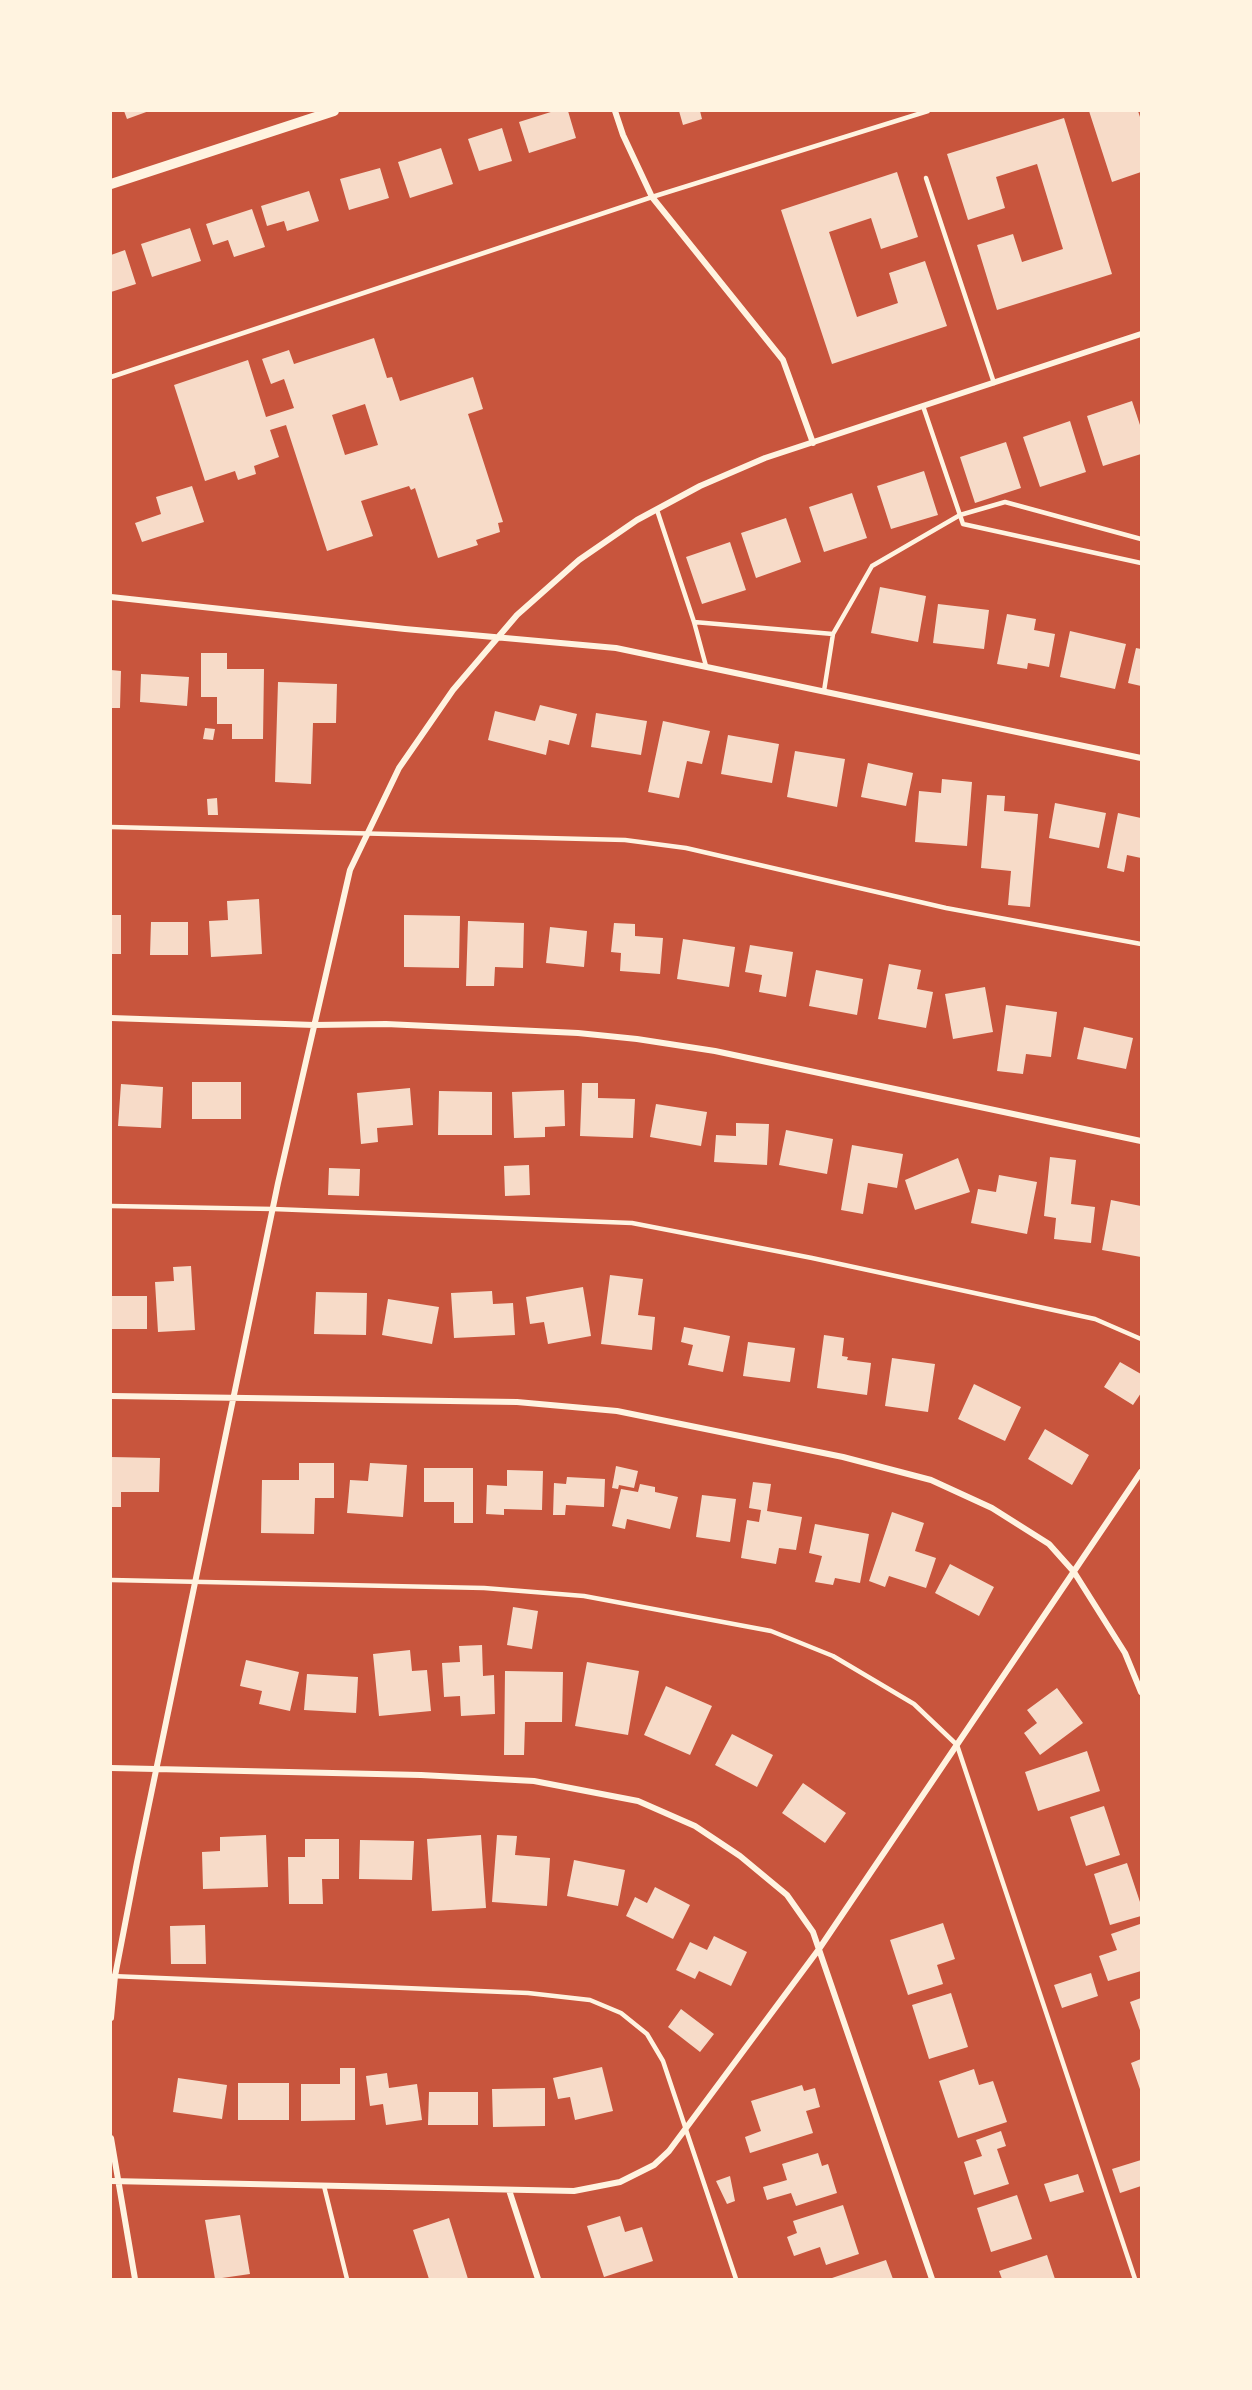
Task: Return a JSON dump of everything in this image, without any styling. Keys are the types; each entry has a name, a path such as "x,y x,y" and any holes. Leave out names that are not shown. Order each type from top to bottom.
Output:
{"street":[{"path":"111,184 334,111"},
{"path":"615,111 623,135 652,197 783,360 813,443"},
{"path":"111,2018 113,1976 273,1209 314,1025 350,870 399,768 453,690 517,615 579,560 657,510 711,481 765,458 1141,334"},
{"path":"111,597 616,648 1141,758"},
{"path":"111,1018 314,1025 398,1025 578,1033 637,1039 715,1051 1141,1141"},
{"path":"111,1396 517,1402 617,1412 843,1457 931,1480 992,1508 1049,1544 1074,1572 1125,1653 1141,1692"},
{"path":"115,2181 574,2191 620,2182 654,2165 669,2151 687,2128 819,1948 1141,1472"},
{"path":"111,1768 421,1775 534,1781 638,1801 695,1826 740,1856 787,1895 813,1932 932,2279"},
{"path":"111,2138 115,2181 135,2279"},
{"path":"509,2190 538,2279"}],"lane":[{"path":"111,377 652,197 928,111"},
{"path":"926,178 994,383"},
{"path":"923,406 963,525 1141,562"},
{"path":"824,691 833,634 872,566 960,514 1005,502 1141,539"},
{"path":"657,510 706,666"},
{"path":"694,622 833,634"},
{"path":"111,827 625,840 686,848 946,908 1141,944"},
{"path":"111,1206 273,1209 632,1223 812,1258 1095,1320 1141,1339"},
{"path":"111,1580 484,1588 584,1596 771,1631 833,1656 914,1704 957,1744 1135,2279"},
{"path":"113,1976 409,1986 528,1993 590,2000 621,2013 647,2034 663,2061 736,2279"},
{"path":"324,2186 347,2279"}],"building":[{"path":"124,111 149,111 127,119"},
{"path":"554,111 568,111 576,138 529,153 519,122"},
{"path":"679,111 700,111 702,119 683,125"},
{"path":"1089,111 1138,111 1141,120 1141,172 1112,182"},
{"path":"1064,118 1112,274 997,310 977,245 1013,234 1022,262 1063,249 1037,164 996,177 1005,208 968,220 947,154"},
{"path":"502,128 512,161 479,171 468,139"},
{"path":"441,148 453,184 410,198 398,162"},
{"path":"380,168 389,198 349,210 340,179"},
{"path":"897,172 918,237 881,249 871,218 829,232 857,317 898,303 889,273 925,261 947,326 832,364 781,210"},
{"path":"309,191 319,221 287,231 284,221 267,226 261,206"},
{"path":"252,209 265,247 234,257 228,240 213,245 206,224"},
{"path":"190,228 201,261 152,277 141,244"},
{"path":"125,250 136,284 111,292 111,255"},
{"path":"374,338 387,378 392,377 400,401 473,377 483,409 468,414 503,522 498,523 500,532 476,540 478,545 438,558 415,488 411,490 409,486 361,501 373,536 327,551 286,425 270,430 279,457 254,466 256,474 238,480 235,471 205,481 174,385 248,360 266,417 294,408 284,379 271,384 262,359 289,350 294,364","holes":["365,404 378,445 345,455 332,415"]},
{"path":"1132,401 1141,428 1141,454 1103,466 1087,416"},
{"path":"1070,421 1086,472 1040,487 1023,437"},
{"path":"1006,442 1021,488 975,503 960,457"},
{"path":"924,471 938,515 891,529 877,486"},
{"path":"192,486 204,522 142,542 135,523 161,514 156,497"},
{"path":"852,493 867,538 824,552 809,507"},
{"path":"786,518 801,562 756,578 741,533"},
{"path":"730,542 746,590 702,604 686,557"},
{"path":"880,587 926,596 918,642 871,633"},
{"path":"938,604 989,610 984,649 933,643"},
{"path":"1007,614 1036,619 1034,630 1055,634 1049,667 1028,663 1027,669 997,664"},
{"path":"1070,631 1126,644 1115,689 1060,677"},
{"path":"1136,648 1141,649 1141,686 1128,683"},
{"path":"201,653 227,653 227,669 264,669 263,739 232,739 232,724 217,724 217,697 201,697"},
{"path":"111,670 121,671 120,708 111,708"},
{"path":"141,674 189,677 187,706 140,702"},
{"path":"278,682 337,684 336,723 313,723 311,784 275,782"},
{"path":"540,705 577,714 569,745 549,740 546,755 488,740 495,711 535,721"},
{"path":"596,713 647,721 641,755 591,747"},
{"path":"663,721 710,731 702,764 687,761 679,798 648,792"},
{"path":"205,728 215,729 213,740 203,739"},
{"path":"728,735 779,744 772,783 721,774"},
{"path":"795,751 845,759 837,807 787,797"},
{"path":"868,763 913,773 906,806 861,797"},
{"path":"942,779 972,782 967,846 915,842 919,791 941,793"},
{"path":"987,795 1005,796 1004,811 1038,814 1030,907 1008,905 1011,871 981,868"},
{"path":"217,798 218,815 208,815 207,799"},
{"path":"1055,803 1106,813 1099,848 1049,838"},
{"path":"1118,813 1141,818 1141,858 1127,855 1124,872 1107,868"},
{"path":"259,899 262,954 211,957 209,921 228,920 227,901"},
{"path":"111,915 121,915 121,954 111,954"},
{"path":"404,915 460,916 459,968 404,967"},
{"path":"468,921 524,923 523,968 495,967 494,986 466,986"},
{"path":"151,922 188,922 188,955 150,955"},
{"path":"614,923 635,924 635,936 663,938 660,974 620,971 621,953 611,952"},
{"path":"550,927 587,931 584,967 546,963"},
{"path":"683,939 735,947 729,987 677,979"},
{"path":"750,945 793,952 786,997 759,992 762,975 745,972"},
{"path":"889,964 921,970 917,989 933,992 926,1028 878,1019"},
{"path":"816,970 863,979 857,1015 809,1006"},
{"path":"985,987 993,1032 953,1039 945,994"},
{"path":"1006,1005 1057,1012 1051,1057 1026,1054 1023,1074 997,1071"},
{"path":"1084,1027 1133,1038 1126,1069 1077,1059"},
{"path":"192,1082 241,1082 241,1119 192,1119"},
{"path":"582,1083 598,1083 598,1098 635,1099 633,1138 580,1136"},
{"path":"121,1084 163,1087 161,1128 118,1126"},
{"path":"410,1088 413,1125 377,1128 378,1142 361,1144 357,1093"},
{"path":"564,1090 565,1126 545,1127 545,1137 514,1138 512,1092"},
{"path":"439,1091 492,1092 492,1135 438,1135"},
{"path":"656,1104 707,1112 701,1146 650,1137"},
{"path":"736,1123 769,1124 767,1165 714,1162 716,1135 736,1136"},
{"path":"786,1130 833,1139 827,1174 779,1165"},
{"path":"852,1145 903,1154 897,1188 868,1183 863,1214 841,1210"},
{"path":"1050,1157 1076,1160 1071,1204 1095,1207 1091,1243 1054,1239 1056,1218 1044,1216"},
{"path":"958,1158 970,1192 915,1210 905,1180"},
{"path":"529,1165 530,1195 505,1196 504,1166"},
{"path":"329,1168 360,1169 359,1196 328,1195"},
{"path":"999,1175 1037,1182 1027,1234 971,1223 978,1189 996,1192"},
{"path":"1111,1200 1141,1206 1141,1257 1102,1250"},
{"path":"191,1266 195,1330 158,1332 155,1282 174,1281 173,1267"},
{"path":"610,1275 643,1279 638,1315 655,1317 652,1350 601,1344"},
{"path":"583,1287 591,1336 548,1344 544,1322 530,1324 526,1297"},
{"path":"492,1291 493,1304 513,1303 515,1335 454,1338 451,1293"},
{"path":"316,1292 367,1293 366,1335 314,1334"},
{"path":"111,1296 147,1296 147,1329 111,1329"},
{"path":"388,1299 439,1307 432,1344 382,1335"},
{"path":"684,1327 730,1336 723,1372 688,1365 693,1345 681,1342"},
{"path":"824,1335 844,1338 842,1356 848,1357 847,1360 871,1363 867,1395 817,1388"},
{"path":"748,1342 795,1348 790,1382 743,1376"},
{"path":"892,1358 935,1364 928,1412 885,1406"},
{"path":"1120,1362 1141,1374 1141,1393 1133,1405 1104,1387"},
{"path":"974,1384 1021,1407 1005,1441 958,1419"},
{"path":"1045,1429 1089,1455 1072,1485 1028,1459"},
{"path":"111,1457 160,1458 159,1492 121,1492 121,1507 111,1507"},
{"path":"299,1463 334,1463 334,1498 315,1498 314,1534 261,1533 262,1480 299,1480"},
{"path":"370,1463 407,1465 403,1517 347,1513 350,1480 368,1481"},
{"path":"616,1466 638,1471 634,1488 619,1485 618,1489 612,1488"},
{"path":"424,1468 473,1468 473,1523 454,1523 454,1502 424,1502"},
{"path":"507,1470 543,1471 542,1510 504,1509 504,1515 486,1514 487,1485 507,1486"},
{"path":"567,1477 605,1479 604,1507 566,1505 565,1515 553,1515 554,1483 566,1484"},
{"path":"753,1482 771,1484 767,1511 802,1517 796,1550 779,1548 776,1564 741,1558 747,1520 759,1522 761,1510 749,1508"},
{"path":"640,1484 655,1487 655,1492 678,1497 670,1529 627,1519 625,1529 612,1526 621,1489 638,1492"},
{"path":"702,1495 736,1499 730,1542 696,1537"},
{"path":"892,1512 924,1523 915,1551 936,1558 926,1588 889,1576 885,1587 869,1581"},
{"path":"815,1524 869,1534 860,1583 835,1578 833,1585 815,1582 822,1556 809,1553"},
{"path":"950,1564 994,1587 979,1616 935,1593"},
{"path":"513,1607 538,1611 532,1649 507,1645"},
{"path":"482,1645 483,1676 494,1675 495,1714 461,1716 460,1696 444,1697 442,1663 460,1662 459,1646"},
{"path":"410,1650 412,1671 427,1670 431,1711 379,1716 373,1654"},
{"path":"246,1660 299,1672 290,1711 259,1704 262,1691 240,1686"},
{"path":"587,1662 639,1671 628,1735 575,1726"},
{"path":"505,1671 563,1672 562,1722 525,1722 524,1755 504,1755"},
{"path":"307,1674 358,1677 356,1713 304,1710"},
{"path":"666,1686 712,1706 690,1755 644,1735"},
{"path":"1057,1688 1083,1723 1040,1755 1024,1733 1037,1723 1027,1710"},
{"path":"732,1734 773,1755 757,1787 715,1765"},
{"path":"1087,1751 1100,1791 1038,1811 1025,1772"},
{"path":"803,1783 846,1813 825,1843 782,1813"},
{"path":"1104,1806 1120,1855 1086,1866 1070,1817"},
{"path":"266,1835 268,1887 203,1889 202,1852 220,1851 220,1837"},
{"path":"481,1835 486,1908 432,1911 427,1839"},
{"path":"497,1835 517,1836 515,1855 550,1858 547,1906 492,1902"},
{"path":"305,1839 339,1839 339,1879 322,1879 323,1904 289,1904 288,1857 305,1857"},
{"path":"360,1840 414,1841 412,1880 359,1879"},
{"path":"574,1860 625,1870 618,1906 567,1896"},
{"path":"1127,1863 1141,1905 1141,1916 1110,1925 1094,1874"},
{"path":"655,1887 690,1905 673,1939 626,1916 635,1897 647,1903"},
{"path":"943,1923 955,1959 937,1965 943,1984 908,1995 890,1940"},
{"path":"1140,1924 1141,1971 1108,1981 1099,1956 1117,1950 1111,1934"},
{"path":"205,1925 206,1964 171,1964 170,1926"},
{"path":"714,1936 747,1952 731,1986 699,1971 695,1979 676,1970 690,1942 707,1950"},
{"path":"1091,1973 1098,1996 1062,2008 1054,1985"},
{"path":"951,1993 968,2047 929,2059 912,2005"},
{"path":"1141,1998 1141,2033 1130,2002"},
{"path":"681,2009 714,2034 700,2052 668,2027"},
{"path":"1141,2059 1141,2092 1131,2063"},
{"path":"602,2067 613,2111 575,2120 570,2097 558,2099 553,2078"},
{"path":"340,2068 355,2068 355,2120 301,2121 301,2084 340,2084"},
{"path":"974,2069 979,2085 993,2081 1007,2122 958,2138 939,2081"},
{"path":"387,2073 389,2088 417,2084 422,2120 386,2125 383,2104 370,2106 366,2076"},
{"path":"178,2078 227,2085 222,2119 173,2112"},
{"path":"238,2083 289,2083 289,2120 238,2120"},
{"path":"802,2085 804,2091 815,2088 820,2107 806,2111 813,2133 750,2153 745,2137 761,2131 751,2101"},
{"path":"545,2088 545,2126 493,2127 492,2089"},
{"path":"429,2092 478,2092 478,2125 428,2125"},
{"path":"1001,2131 1006,2146 997,2149 1009,2184 974,2195 964,2162 982,2156 976,2140"},
{"path":"818,2153 822,2166 828,2164 837,2193 796,2206 791,2193 767,2200 763,2187 787,2180 782,2164"},
{"path":"1141,2160 1141,2186 1120,2193 1112,2169"},
{"path":"1078,2174 1084,2192 1050,2202 1044,2184"},
{"path":"730,2176 735,2201 727,2204 716,2181"},
{"path":"1017,2195 1032,2239 991,2252 977,2208"},
{"path":"843,2205 859,2254 826,2265 820,2247 794,2256 787,2237 797,2233 793,2221"},
{"path":"240,2215 250,2274 215,2279 205,2220"},
{"path":"620,2216 625,2232 642,2227 653,2261 604,2277 587,2226"},
{"path":"449,2218 468,2279 429,2279 413,2230"},
{"path":"1047,2255 1055,2279 1002,2279 999,2271"},
{"path":"886,2260 893,2279 829,2279"}]}
